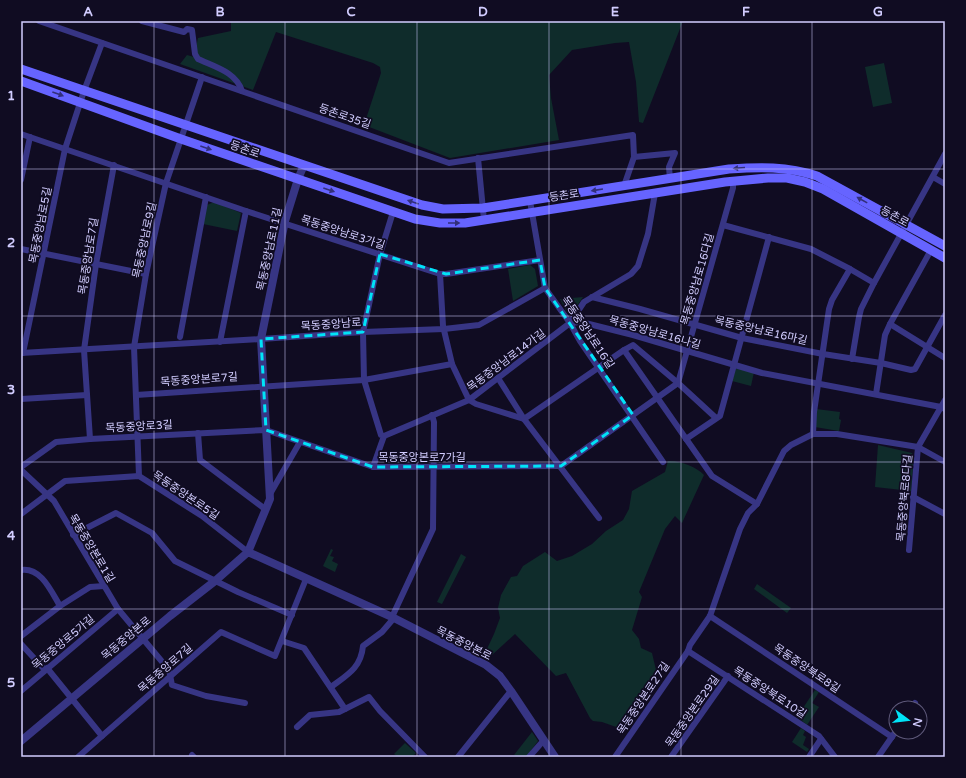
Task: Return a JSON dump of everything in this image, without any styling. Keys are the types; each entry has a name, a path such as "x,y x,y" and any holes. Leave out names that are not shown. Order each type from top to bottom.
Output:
{"main road":[{"name":"등촌로","path":"21,70 422,205 443,209 483,208 670,178 754,167 774,167 801,170 817,176 945,246"},
{"name":"등촌로","path":"21,81 180,139 415,219 440,223 465,223 733,181 774,177 788,178 805,182 823,189 945,258"}],"street":[{"name":"등촌로35길","path":"38,21 449,163 633,135 634,157 624,186"},
{"path":"142,21 184,32 187,29 192,30 195,54 198,59 232,75 240,84 242,91"},
{"path":"80,103 102,43"},
{"path":"180,139 202,77"},
{"name":"목동중앙남로5길","path":"22,353 45,254 65,149 80,103"},
{"name":"목동중앙남로3가길","path":"21,134 284,224 440,274 540,260"},
{"path":"21,180 30,137"},
{"name":"목동중앙남로9길","path":"139,476 134,347 146,274 166,183 180,139"},
{"path":"634,157 675,153 669,166 670,178"},
{"path":"852,359 859,317 874,283 945,154"},
{"path":"478,158 484,220"},
{"name":"목동중앙남로7길","path":"84,350 96,264 114,165"},
{"name":"목동중앙남로11길","path":"261,339 284,224 304,165"},
{"path":"933,178 945,184"},
{"name":"목동중앙남로16다길","path":"678,383 723,225 733,188 733,181"},
{"path":"570,324 584,302 631,274 638,266 648,234 655,193"},
{"path":"180,337 206,197"},
{"name":"목동중앙남로16길","path":"530,201 545,288 664,462"},
{"path":"220,342 246,211"},
{"path":"373,467 384,436 381,435 364,380 363,332 380,254 393,212"},
{"path":"723,225 811,249 874,283"},
{"path":"686,439 720,416 769,237"},
{"path":"21,249 146,274"},
{"path":"876,394 885,335 931,250"},
{"path":"814,434 814,412 829,309 832,300 850,269"},
{"path":"440,274 444,329 452,364 469,400 476,404 524,419"},
{"name":"목동중앙남로","path":"22,353 479,326 545,288"},
{"name":"목동중앙남로16마길","path":"592,297 742,338 913,370 915,369 945,315"},
{"name":"목동중앙남로16나길","path":"570,324 581,322 633,335 762,373 943,408"},
{"name":"목동중앙남로14가길","path":"384,436 469,400 570,324"},
{"path":"890,324 945,358"},
{"path":"248,552 270,499 261,339"},
{"path":"524,419 633,345 716,418"},
{"path":"84,350 90,439"},
{"path":"624,350 656,398 712,476 757,504"},
{"name":"목동중앙본로7길","path":"136,395 364,380 452,364"},
{"path":"498,378 524,419 599,518"},
{"path":"560,466 678,383"},
{"path":"21,399 87,395"},
{"path":"918,447 943,408 945,400"},
{"path":"331,687 352,672 362,657 363,646 382,632 393,617 433,529 434,422 432,415"},
{"name":"목동중앙로3길","path":"21,468 56,442 138,436 266,430"},
{"name":"목동중앙본로7가길","path":"266,430 373,467 560,466"},
{"path":"198,433 200,460 265,509"},
{"path":"688,651 710,616 740,529 748,513 757,504 784,451 791,445 814,434 836,434 918,447 945,462"},
{"path":"269,496 300,442"},
{"name":"목동중앙북로8다길","path":"909,550 918,447"},
{"name":"목동중앙본로1길","path":"21,468 54,501 118,609 169,670 170,677"},
{"name":"목동중앙본로5길","path":"21,514 65,481 139,476 202,516 248,552"},
{"path":"914,498 945,514"},
{"path":"73,535 116,514 152,533 175,561 215,581 292,615"},
{"name":"목동중앙본로","path":"21,741 248,552 393,617 486,665 500,676 555,757"},
{"path":"21,570 26,569 33,571 42,578 60,606"},
{"path":"306,579 282,641 304,648 345,709"},
{"path":"21,636 60,606 90,587 104,586"},
{"name":"목동중앙로5가길","path":"21,691 118,609"},
{"name":"목동중앙북로8길","path":"710,616 888,734"},
{"name":"목동중앙로7길","path":"78,757 221,632 275,656 282,641"},
{"path":"21,644 46,669 102,736"},
{"name":"목동중앙북로10길","path":"688,651 819,736 834,757"},
{"name":"목동중앙본로27길","path":"615,757 688,651"},
{"name":"목동중앙본로29길","path":"671,757 728,676"},
{"path":"170,677 172,684 189,691 206,696 245,703"},
{"path":"458,757 511,691"},
{"path":"297,727 310,716 339,712 369,697 380,711 425,757"},
{"path":"809,757 821,739"},
{"path":"529,757 544,740"},
{"path":"878,757 890,740"}],"highlighted area":[{"path":"380,254 446,274 540,260 545,288 633,415 561,466 373,467 266,430 261,339 363,332"}],"green space":[{"path":"231,21 683,21 643,123 639,122 636,82 629,42 572,50 549,75 551,98 559,140 450,158 364,125 381,73 380,67 373,63 276,32 253,90 180,64 187,55 194,57 198,38 231,31"},
{"path":"884,63 892,103 873,107 865,67"},
{"path":"214,202 241,213 237,231 203,224 207,205"},
{"path":"530,265 535,269 538,286 513,301 508,269"},
{"path":"583,297 573,312 567,313 560,299"},
{"path":"736,368 754,372 751,386 732,381"},
{"path":"816,409 840,412 839,419 841,420 839,431 815,427"},
{"path":"878,445 912,453 914,457 911,491 875,487"},
{"path":"668,461 688,465 697,469 704,475 682,523 675,516 665,529 639,592 642,597 632,630 639,639 641,648 652,653 656,670 647,686 636,698 631,711 619,728 602,722 593,721 566,673 556,676 515,634 492,655 486,651 500,618 498,608 501,595 511,577 517,576 523,566 545,552 557,561 572,556 592,544 606,531 623,520 629,509 632,491 665,472"},
{"path":"331,549 333,550 330,556 334,557 332,561 338,564 335,572 323,566"},
{"path":"461,554 466,557 442,604 437,602"},
{"path":"757,584 791,608 787,613 754,589"},
{"path":"815,690 819,692 812,703 819,707 807,725 797,717"},
{"path":"801,728 805,731 803,735 806,737 803,745 809,749 807,752 792,742"},
{"path":"532,732 538,741 526,757 517,757 514,755"},
{"path":"405,743 416,753 412,757 398,757 394,754"}]}
